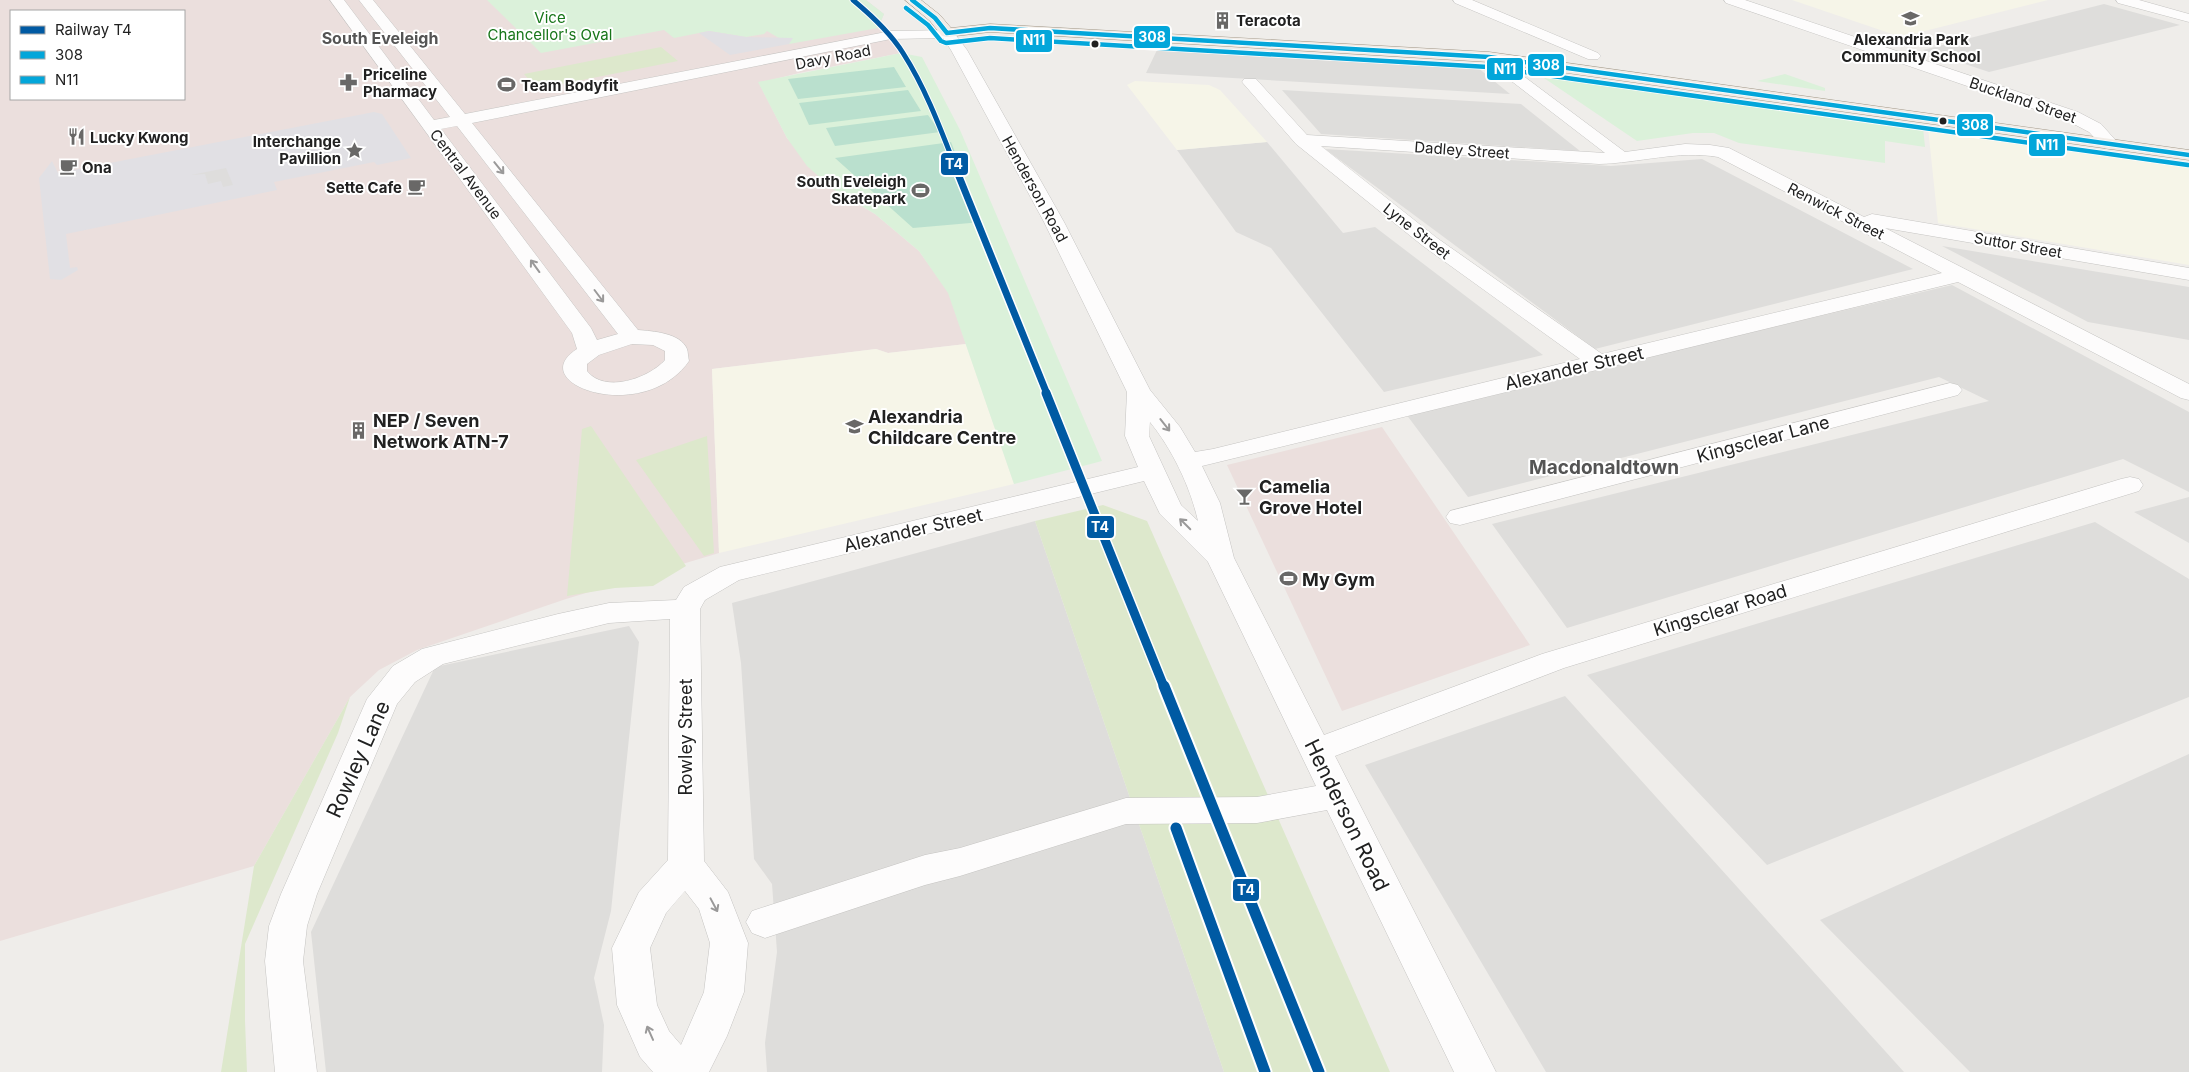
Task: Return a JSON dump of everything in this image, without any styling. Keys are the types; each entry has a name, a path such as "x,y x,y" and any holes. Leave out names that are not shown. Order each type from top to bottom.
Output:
{"main road":[{"name":"Henderson Road","path":"912,0 935,18 947,33"},
{"path":"947,33 990,28 1489,57 2189,155"}],"street":[{"name":"Central Avenue","path":"337,0 583,332 589,351"},
{"name":"Central Avenue","path":"366,0 632,337"},
{"path":"1460,0 1593,56"},
{"name":"Buckland Street","path":"1731,0 2072,116 2095,128 2110,144"},
{"path":"2123,0 2189,18"},
{"name":"Davy Road","path":"434,131 696,78 906,43 947,33"},
{"name":"Henderson Road","path":"947,33 959,50 1054,222 1139,392 1171,432 1186,461 1207,503 1220,558 1475,1072"},
{"path":"1489,57 1622,158"},
{"name":"Lyne Street","path":"1250,82 1302,140 1430,242 1598,362"},
{"name":"Dadley Street","path":"1302,140 1599,159 1622,158"},
{"name":"Renwick Street","path":"1622,158 1675,148 1703,148 1723,152 2189,393"},
{"name":"Suttor Street","path":"1847,216 2189,274"},
{"name":"Alexander Street","path":"1186,461 1214,456 1961,275"},
{"path":"632,337 654,338 671,344 678,355 674,367 667,373 647,383 623,388 599,387 582,380 576,369 577,363 589,351 608,342 632,337"},
{"name":"Kingsclear Lane","path":"1460,517 1950,390"},
{"name":"Henderson Road","path":"1139,392 1137,436 1169,508 1220,558"},
{"name":"Alexander Street","path":"685,609 694,594 730,573 1153,471"},
{"name":"Kingsclear Road","path":"1315,751 1553,661 2130,485"},
{"name":"Rowley Street","path":"685,609 686,865"},
{"name":"Rowley Lane","path":"296,1072 284,961 288,926 299,894 383,699 404,674 433,656 558,624 609,613 685,609"},
{"path":"765,922 926,870 960,862 1126,811 1257,810 1337,795"},
{"path":"679,1072 654,1044 637,1005 632,971 632,948 652,903 686,865 715,903 729,942 724,992 707,1036 688,1072"}],"shaded area":[{"path":"0,0 866,0 884,14 878,28 901,53 799,73 759,83 787,138 833,189 875,214 919,251 949,293 966,344 888,353 876,349 712,369 719,553 566,599 417,650 379,670 350,697 254,866 0,941"},
{"name":"Alexandria Park Community School","path":"1792,0 2048,0 1901,37"},
{"path":"2104,4 2180,25 1989,72 1923,50"},
{"path":"709,31 746,37 793,38 789,44 730,55 699,33"},
{"path":"1157,50 1477,67 1510,94 1146,73"},
{"path":"1135,81 1209,85 1220,90 1267,142 1177,150 1127,85"},
{"path":"1282,90 1521,104 1580,151 1321,134"},
{"path":"374,112 382,114 411,158 377,165 374,162 274,182 277,190 66,234 70,268 77,267 78,270 61,280 50,279 39,178 52,161 58,173"},
{"path":"1928,128 2189,167 2189,265 1938,223"},
{"path":"1267,142 1343,233 1375,227 1543,355 1384,392 1271,248 1236,232 1177,150"},
{"path":"1325,149 1611,166 1702,159 1913,269 1595,349"},
{"path":"1942,246 2189,287 2189,340 2088,322"},
{"path":"1952,285 2189,412 2189,492 2123,459 1567,628 1492,524 1989,401 1939,377 1468,497 1406,414"},
{"name":"Alexandria Childcare Centre","path":"966,344 1014,484 719,553 712,369 876,349 888,353"},
{"path":"1382,427 1530,645 1342,711 1227,465"},
{"path":"2189,497 2189,543 2134,512"},
{"path":"1035,521 1224,1072 767,1072 765,1043 777,952 772,884 754,859 741,663 732,603"},
{"path":"2095,522 2189,579 2189,697 1767,865 1587,675"},
{"path":"629,626 639,642 611,911 594,978 604,1025 602,1072 326,1072 311,932 435,667"},
{"path":"1565,696 1904,1072 1546,1072 1365,765"},
{"path":"2189,754 2189,1072 1970,1072 1820,920"}],"green space":[{"name":"Vice Chancellor's Oval","path":"487,0 866,0 884,14 878,28 789,44 767,31 764,34 746,37 709,31 674,38 664,30 541,53"},
{"path":"661,47 678,61 537,89 524,74"},
{"path":"901,53 922,57 960,130 1102,461 1014,484 948,293 919,251 875,214 833,189 807,166 787,138 758,82"},
{"path":"894,67 906,87 798,99 788,79"},
{"path":"1785,74 1825,88 1825,91 1757,81"},
{"path":"1541,76 1923,128 1925,147 1885,141 1885,163 1739,143 1714,133 1693,133 1637,141"},
{"path":"908,90 921,111 809,125 799,103"},
{"path":"928,115 940,132 835,146 826,128"},
{"name":"South Eveleigh Skatepark","path":"951,142 982,222 913,228 835,158"},
{"path":"591,426 686,566 653,586 615,588 567,596 582,429"},
{"path":"707,436 714,553 704,556 636,460"},
{"path":"1103,505 1147,521 1390,1072 1224,1072 1035,521"},
{"path":"350,697 338,733 245,944 247,1072 221,1072 254,866"}],"pier":[{"path":"226,168 233,185 223,187 221,181 208,184 205,174 191,175"}],"rail line":[{"name":"T4","path":"853,0 873,17 902,51 927,96 1319,1072"},
{"name":"T4","path":"1176,828 1265,1072"}],"transit line":[{"name":"308","path":"912,0 935,18 947,33 990,28 1489,57 2189,155"},
{"name":"N11","path":"906,8 928,25 941,41 946,43 990,38 1488,67 2188,165"}],"place":[{"name":"Alexandria Park Community School","path":"1911,18"},
{"name":"Teracota","path":"1222,20"},
{"name":"Priceline Pharmacy","path":"349,83"},
{"name":"Team Bodyfit","path":"507,85"},
{"name":"Lucky Kwong","path":"76,137"},
{"name":"Interchange Pavillion","path":"355,150"},
{"name":"Ona","path":"68,167"},
{"name":"Sette Cafe","path":"416,187"},
{"name":"South Eveleigh Skatepark","path":"920,190"},
{"name":"Alexandria Childcare Centre","path":"854,426"},
{"name":"NEP / Seven Network ATN-7","path":"359,430"},
{"name":"Camelia Grove Hotel","path":"1245,496"},
{"name":"My Gym","path":"1288,579"}],"district":[{"name":"South Eveleigh","path":"380,38"},
{"name":"Macdonaldtown","path":"1604,467"}]}
